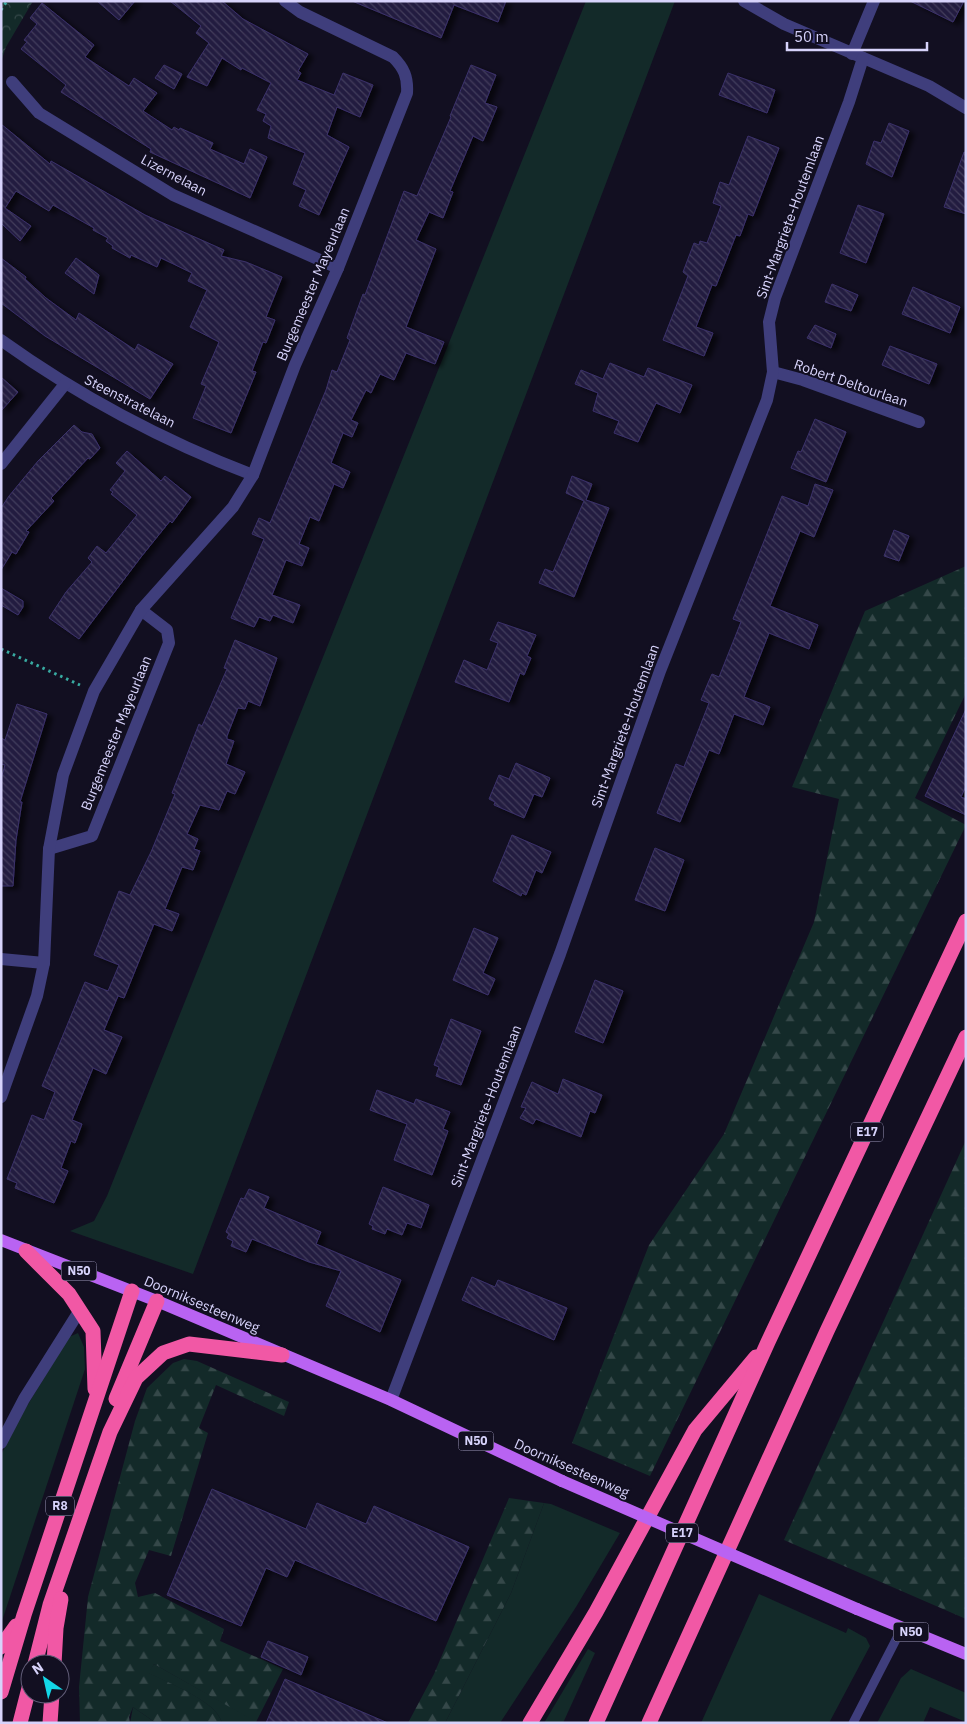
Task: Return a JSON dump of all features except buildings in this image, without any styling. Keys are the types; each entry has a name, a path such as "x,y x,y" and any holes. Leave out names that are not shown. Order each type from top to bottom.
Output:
{"highway":[{"name":"E17","path":"596,1723 768,1342 966,921"},
{"path":"649,1723 827,1331 966,1038"},
{"path":"26,1251 69,1294 93,1331 96,1398"},
{"name":"R8","path":"1,1692 24,1615 132,1291"},
{"name":"R8","path":"38,1654 50,1605 110,1432 113,1407 157,1301"},
{"path":"530,1723 596,1612 695,1430 768,1342"},
{"path":"110,1432 136,1378 163,1353 189,1344 218,1345 282,1355"},
{"path":"55,1654 56,1628 72,1543"},
{"path":"1,1648 24,1615"},
{"path":"20,1723 25,1704"},
{"path":"50,1723 51,1704"},
{"path":"658,1704 659,1723"}],"main road":[{"name":"Doorniksesteenweg","path":"1,1240 157,1301 390,1400 562,1481 966,1654"}],"street":[{"name":"Burgemeester Mayeurlaan","path":"1,1097 32,1014 44,963 49,849 63,775 94,691 141,610 233,507 253,476 295,365 338,268 407,93 408,82 403,68 394,57 300,12 285,1"},
{"path":"744,1 784,24 929,86 966,108"},
{"name":"Sint-Margriete-Houtemlaan","path":"390,1400 560,954 660,671 767,400 773,372 769,322 775,298 849,102 857,56 874,1"},
{"name":"Lizernelaan","path":"12,82 39,113 174,195 338,268"},
{"name":"Steenstratelaan","path":"1,340 65,384 108,409 215,461 253,476"},
{"name":"Robert Deltourlaan","path":"773,372 803,380 919,422"},
{"path":"1,464 65,384"},
{"name":"Burgemeester Mayeurlaan","path":"49,849 92,836 169,643 167,630 141,610"},
{"path":"1,958 44,963"},
{"path":"1,1444 24,1399 80,1310"}],"lane":[{"path":"853,1723 902,1628"},
{"path":"847,1723 860,1707"},
{"path":"857,1723 860,1707"}],"path":[{"path":"1,10 7,1"},
{"path":"1,649 94,691"}],"green space":[{"path":"1,1 33,1 6,47 1,62"},
{"path":"586,1 675,1 193,1274 70,1231 94,1221 107,1196"},
{"path":"966,566 966,693 915,798 966,825 650,1476 572,1443 649,1245 724,1134 814,922 839,799 792,787 865,611"},
{"path":"966,1140 966,1619 784,1540"},
{"path":"78,1333 84,1347 85,1369 1,1624 1,1455 16,1424 69,1337"},
{"path":"184,1359 197,1361 289,1402 284,1416 216,1385 199,1428 208,1433 171,1556 149,1550 135,1583 138,1597 155,1593 224,1629 220,1641 283,1669 256,1722 154,1664 149,1673 202,1700 218,1715 222,1723 156,1723 133,1707 129,1717 130,1723 80,1723 79,1687 88,1597 135,1421 147,1388 173,1363"},
{"path":"509,1498 544,1503 511,1593 445,1723 408,1723 434,1674"},
{"path":"544,1503 551,1504 620,1533 576,1607 500,1723 445,1723 511,1593"},
{"path":"759,1594 846,1633 848,1628 866,1638 870,1646 829,1723 701,1723"},
{"path":"588,1649 595,1653 563,1723 544,1723"},
{"path":"154,1664 259,1723 222,1723 211,1707 201,1700 148,1673"},
{"path":"911,1669 966,1693 966,1722 930,1707 923,1723 877,1723 901,1678"},
{"path":"133,1707 156,1723 130,1723"}]}
